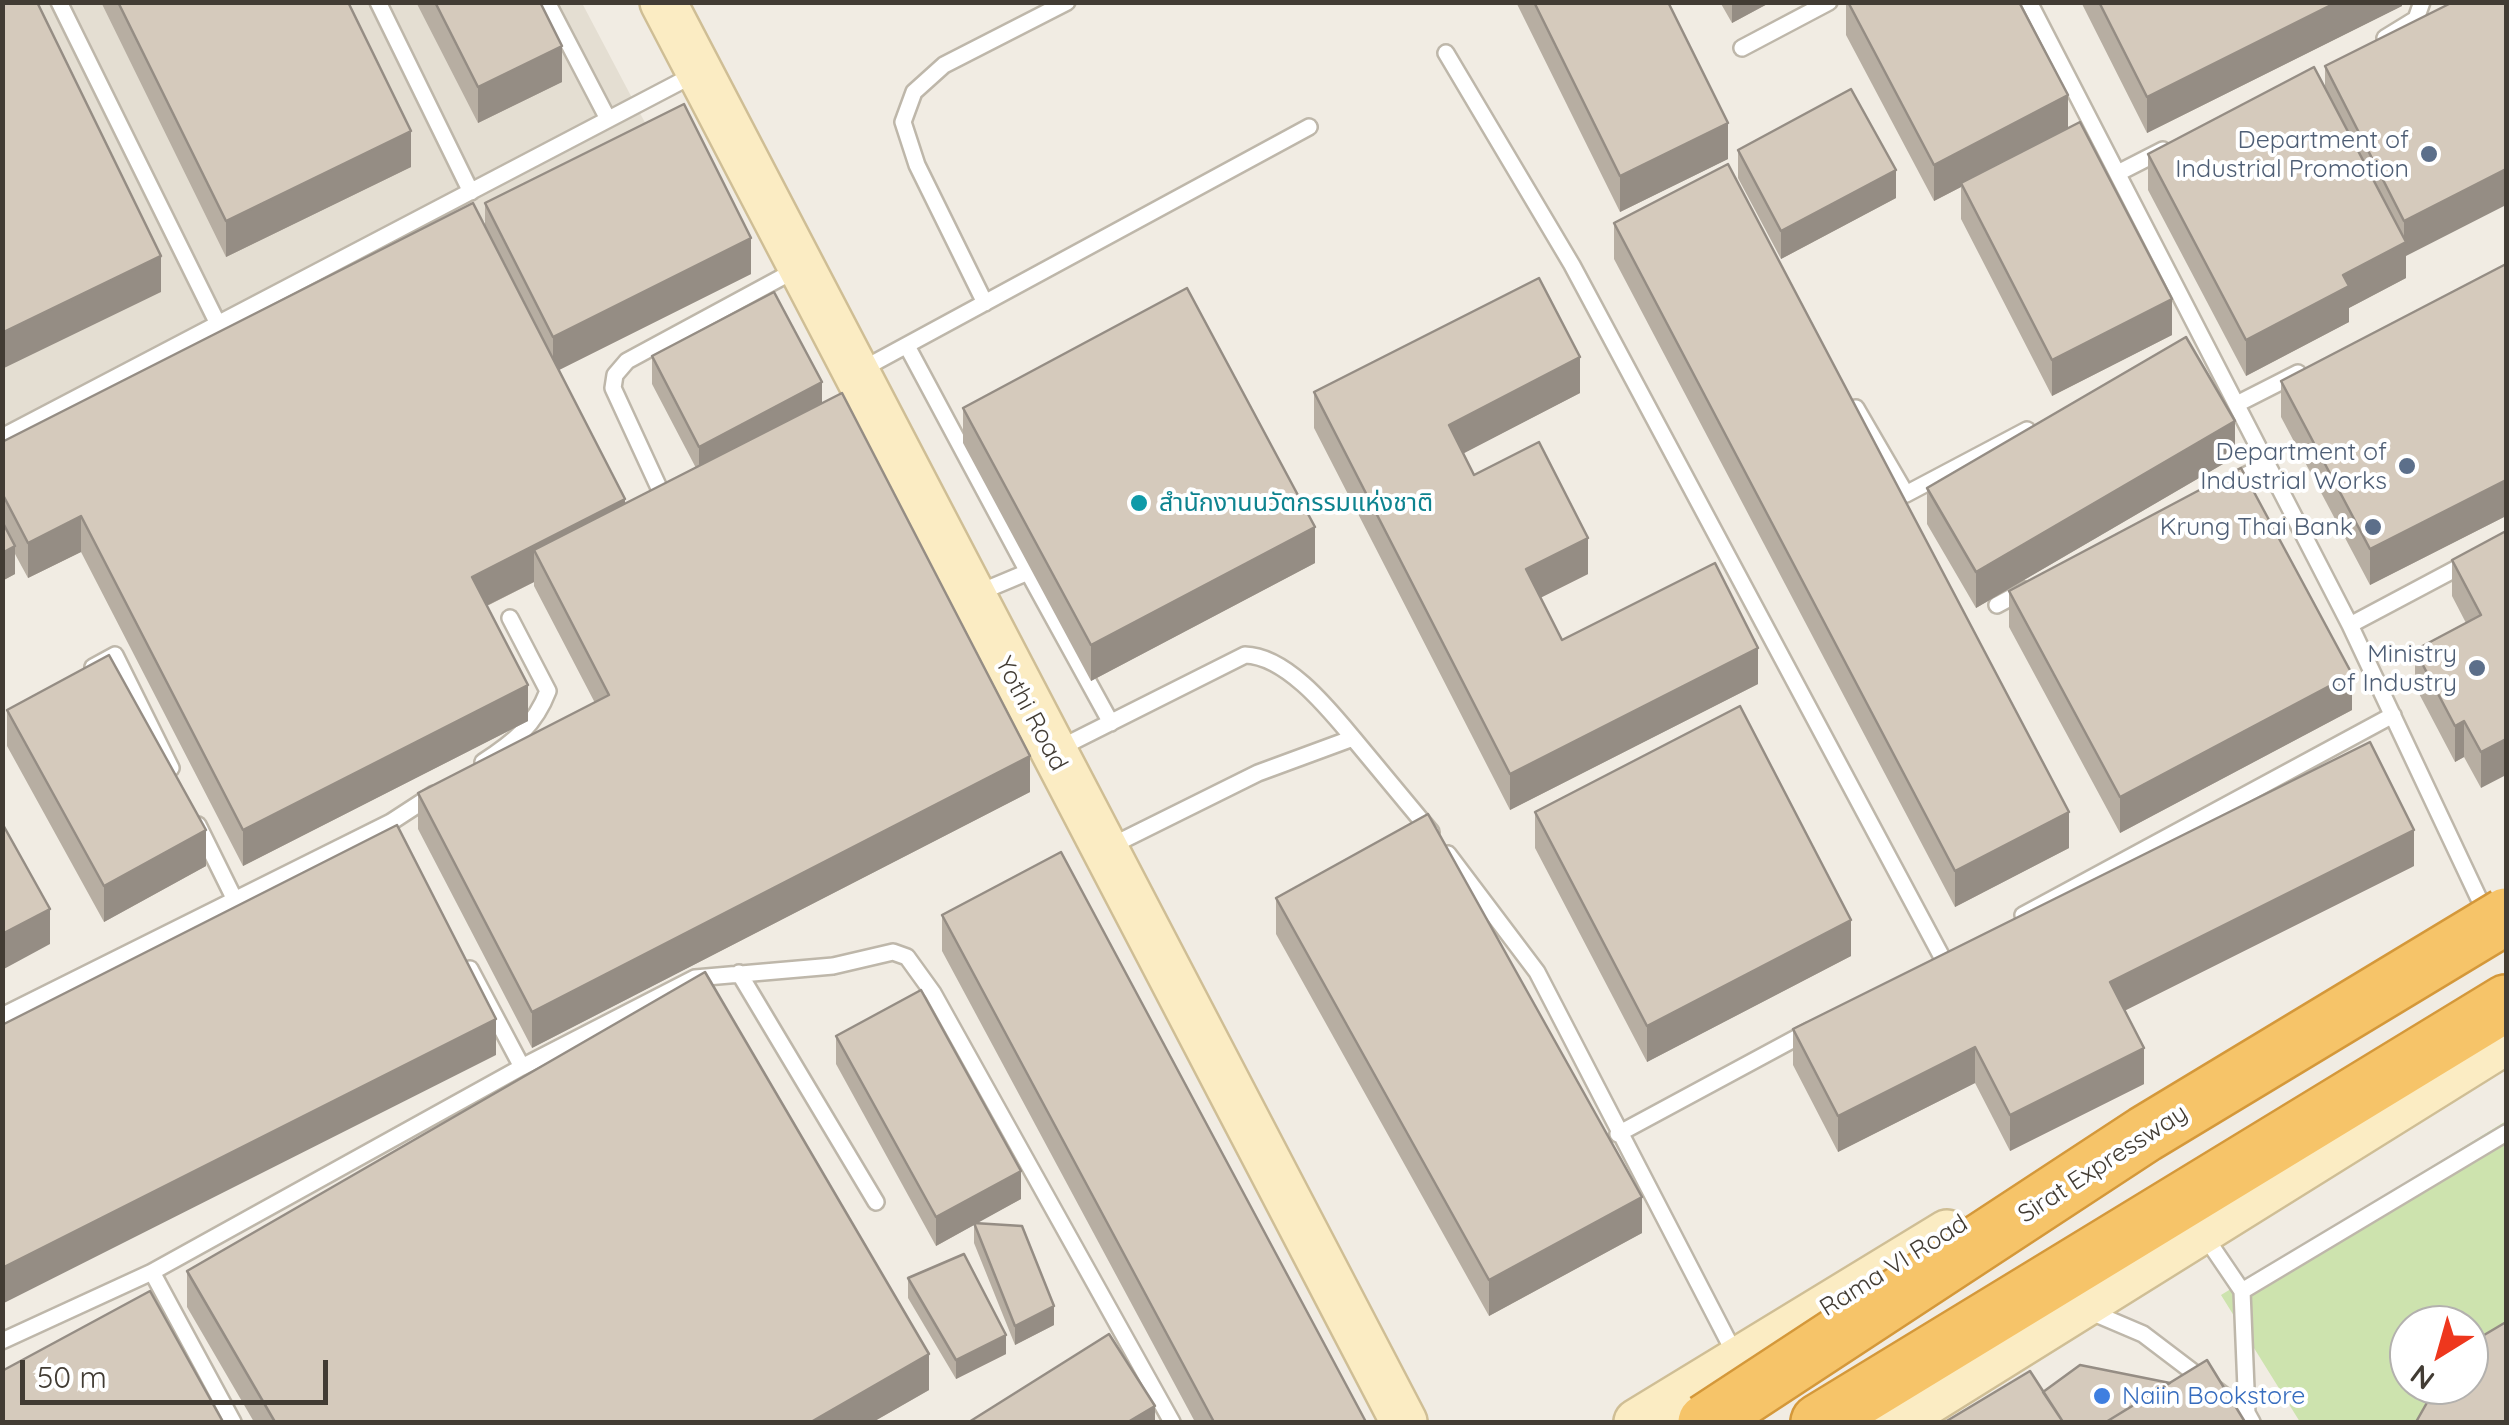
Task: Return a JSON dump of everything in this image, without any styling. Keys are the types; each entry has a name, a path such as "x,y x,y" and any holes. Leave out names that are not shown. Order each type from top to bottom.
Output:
{"highway":[{"name":"Sirat Expressway","path":"1706,1422 2498,902"},
{"path":"1819,1422 2506,1002"}],"main road":[{"name":"Yothi Road","path":"663,2 859,372 970,598 1404,1422"},
{"path":"2498,902 2506,946"},
{"name":"Rama VI Road","path":"1637,1422 2498,902"},
{"path":"1895,1422 2506,1042"}],"lane":[{"path":"60,2 218,324"},
{"path":"378,2 471,192"},
{"path":"547,2 608,119"},
{"path":"985,303 917,165 903,122 914,92 944,65 1067,2"},
{"path":"1742,48 1830,2"},
{"path":"2029,2 2393,715 2498,902"},
{"path":"2361,50 2416,19 2422,2"},
{"path":"1446,53 1572,266 1942,958"},
{"path":"2,437 699,72"},
{"path":"859,372 1309,127"},
{"path":"2118,173 2187,138"},
{"path":"660,490 613,388 615,375 626,361 803,266"},
{"path":"2186,346 2203,337"},
{"path":"907,346 1111,723"},
{"path":"2237,404 2322,362"},
{"path":"1849,397 1906,494 2046,420"},
{"path":"2217,490 2268,464"},
{"path":"2350,625 2506,542"},
{"path":"970,598 1028,572"},
{"path":"1996,605 2048,579"},
{"path":"467,772 538,717 548,690 510,618"},
{"path":"83,672 115,654 174,776"},
{"path":"1052,752 1245,656 1262,656 1292,674 1353,738 1537,972 1738,1361"},
{"path":"2012,921 2393,715"},
{"path":"1103,850 1258,773 1353,738"},
{"path":"2,1016 392,822 452,782"},
{"path":"192,811 234,898"},
{"path":"392,822 401,839"},
{"path":"1926,968 1960,949"},
{"path":"2,1341 152,1272 522,1067 696,978 834,966 879,952 907,957 933,992 1172,1422"},
{"path":"466,962 522,1067"},
{"path":"738,973 876,1202"},
{"path":"1618,1134 1823,1024"},
{"path":"2242,1292 2506,1133"},
{"path":"2202,1232 2242,1292 2249,1418"},
{"path":"152,1272 233,1422"},
{"path":"2080,1307 2142,1334 2249,1418"}],"shaded area":[{"path":"3,3 582,3 651,134 3,473"}],"green space":[{"path":"2506,1121 2506,1422 2300,1422 2221,1295"}],"building":[{"path":"2,2 37,2 161,256 2,333"},
{"path":"118,2 348,2 411,131 226,221"},
{"path":"435,2 540,2 562,46 478,87"},
{"path":"1534,2 1668,2 1728,123 1620,176"},
{"path":"1848,2 2019,2 2068,95 1934,165"},
{"path":"2099,2 2337,2 2147,97"},
{"name":"Department of Industrial Promotion","path":"2453,2 2506,2 2506,169 2404,221 2325,66"},
{"path":"2314,67 2406,242 2343,275 2349,286 2246,340 2148,154"},
{"path":"1851,89 1896,170 1781,231 1738,150"},
{"path":"684,104 751,238 553,337 485,203"},
{"path":"2080,122 2172,299 2052,360 1961,183"},
{"path":"1728,164 2069,812 1955,871 1614,223"},
{"path":"473,203 625,499 472,577 528,685 243,830 81,516 28,543 2,493 2,442"},
{"name":"Department of Industrial Works","path":"2506,264 2506,480 2370,549 2281,381"},
{"path":"1539,278 1580,357 1449,425 1474,475 1539,442 1588,538 1526,569 1562,640 1715,563 1758,648 1510,774 1314,392"},
{"name":"สำนักงานนวัตกรรมแห่งชาติ","path":"1187,288 1315,527 1091,645 963,408"},
{"path":"774,292 822,382 699,447 652,356"},
{"path":"2186,337 2235,421 1976,572 1927,488"},
{"path":"842,393 1030,756 532,1012 418,793 609,695 534,550"},
{"path":"2241,468 2352,674 2120,797 2009,591"},
{"path":"2,521 15,546 2,553"},
{"name":"Ministry of Industry","path":"2506,531 2506,739 2481,752 2464,721 2455,726 2415,650 2481,615 2452,560"},
{"path":"109,655 206,830 104,886 7,710"},
{"path":"1740,706 1851,920 1647,1026 1535,812"},
{"path":"2370,742 2414,830 2110,982 2144,1048 2010,1115 1975,1047 1838,1116 1793,1029"},
{"path":"1428,814 1642,1197 1489,1280 1276,898"},
{"path":"2,823 50,909 2,934"},
{"path":"397,825 496,1019 2,1268 2,1025"},
{"path":"1061,852 1366,1422 1214,1422 942,915"},
{"path":"705,972 929,1354 811,1422 275,1422 187,1271"},
{"path":"921,990 1021,1171 936,1217 836,1036"},
{"path":"974,1223 1022,1226 1054,1306 1015,1326"},
{"path":"964,1254 1006,1335 956,1360 908,1278"},
{"path":"150,1291 223,1422 2,1422 2,1371"},
{"path":"2506,1322 2506,1422 2416,1422 2426,1405 2489,1405 2489,1332"},
{"path":"1109,1334 1155,1406 1128,1422 969,1422"},
{"path":"2207,1360 2245,1422 2106,1422"},
{"path":"2080,1365 2170,1383 2106,1422 2063,1422 2043,1392"},
{"path":"2030,1371 2063,1422 1945,1422"}],"place":[{"name":"Department of Industrial Promotion","path":"2429,154"},
{"name":"Department of Industrial Works","path":"2407,466"},
{"name":"สำนักงานนวัตกรรมแห่งชาติ","path":"1139,503"},
{"name":"Krung Thai Bank","path":"2373,527"},
{"name":"Ministry of Industry","path":"2477,668"},
{"name":"Naiin Bookstore","path":"2102,1396"}]}
